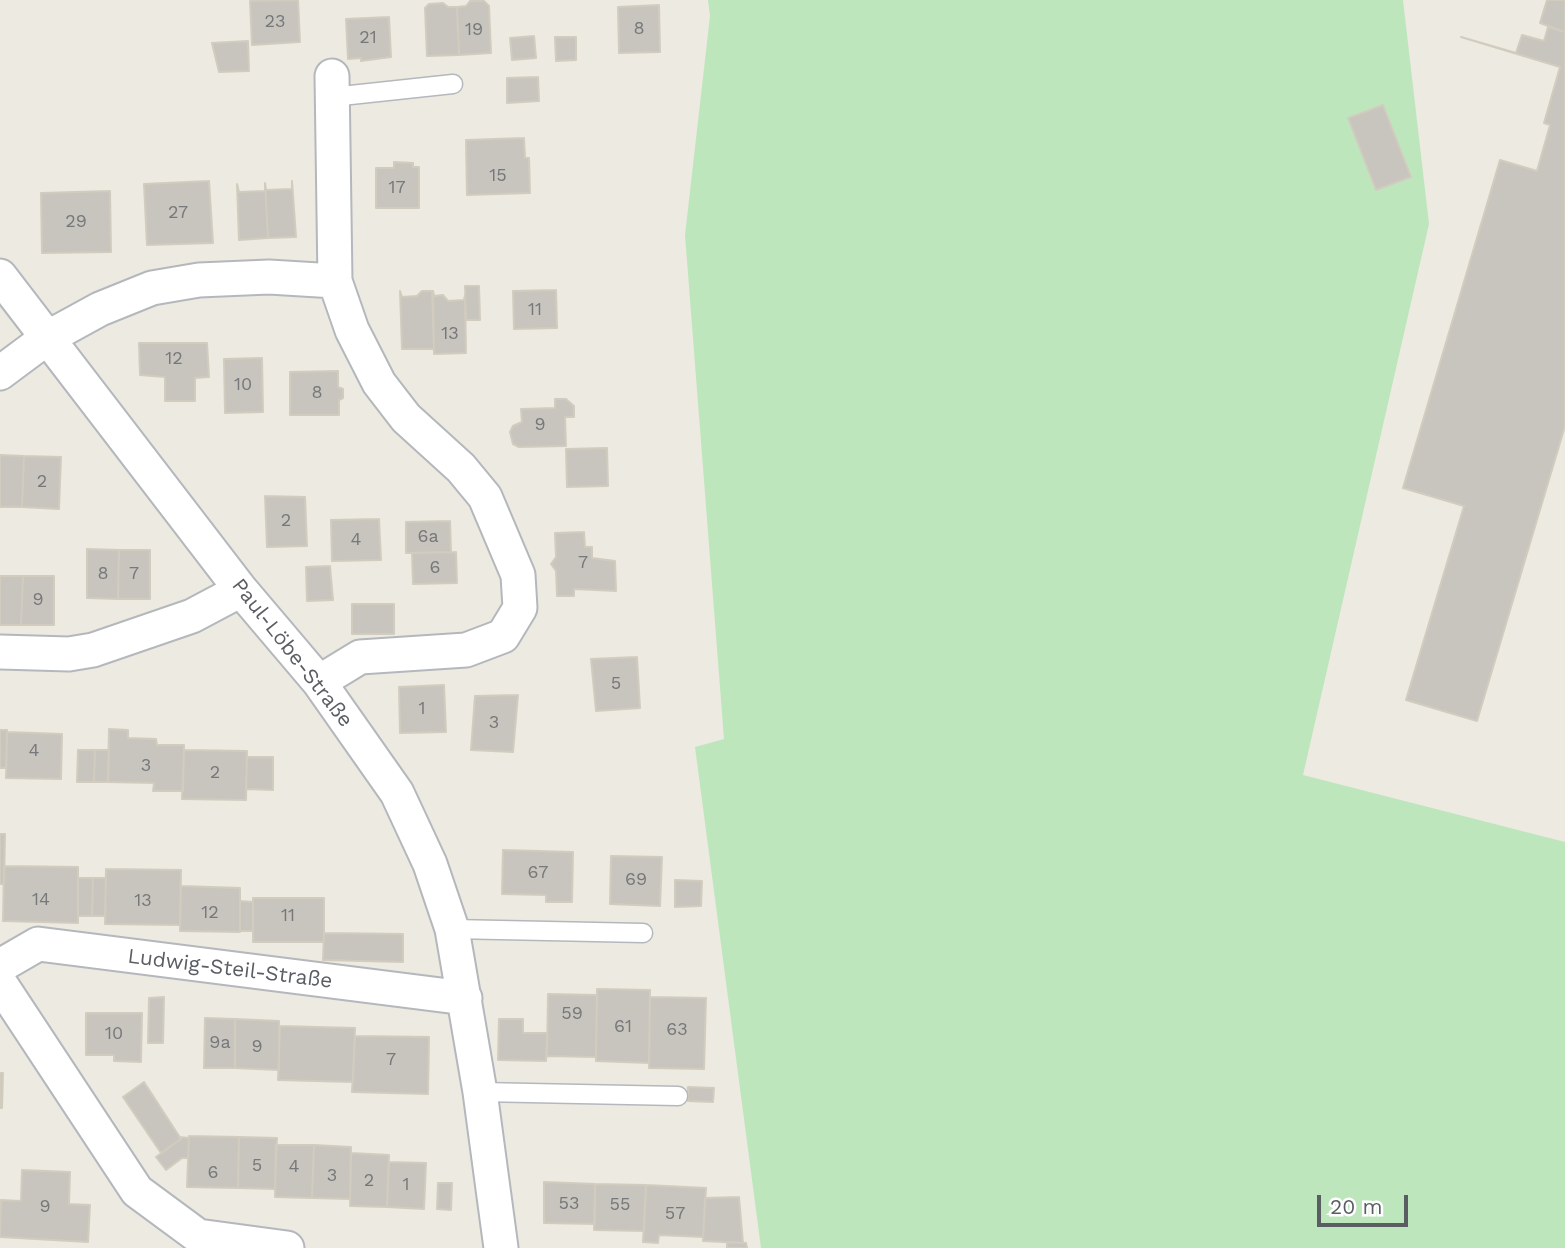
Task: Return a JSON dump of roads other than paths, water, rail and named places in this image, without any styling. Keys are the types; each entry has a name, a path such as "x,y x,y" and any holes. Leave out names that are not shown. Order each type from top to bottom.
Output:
{"street":[{"path":"319,682 360,657 466,650 503,636 520,608 518,575 502,530 485,498 461,468 406,418 379,383 352,330 335,281 332,86"},
{"name":"Paul-Löbe-Straße","path":"0,276 241,590 319,682 397,793 430,864 452,929 480,1092 501,1248"},
{"path":"0,373 47,338 100,309 152,288 199,280 269,277 335,281"},
{"path":"0,652 69,654 93,650 192,616 241,590"},
{"name":"Ludwig-Steil-Straße","path":"0,966 38,944 465,998"},
{"path":"0,983 136,1191 198,1236 286,1248"}],"lane":[{"path":"332,86 453,84"},
{"path":"452,929 643,933"},
{"path":"480,1092 678,1096"}]}
